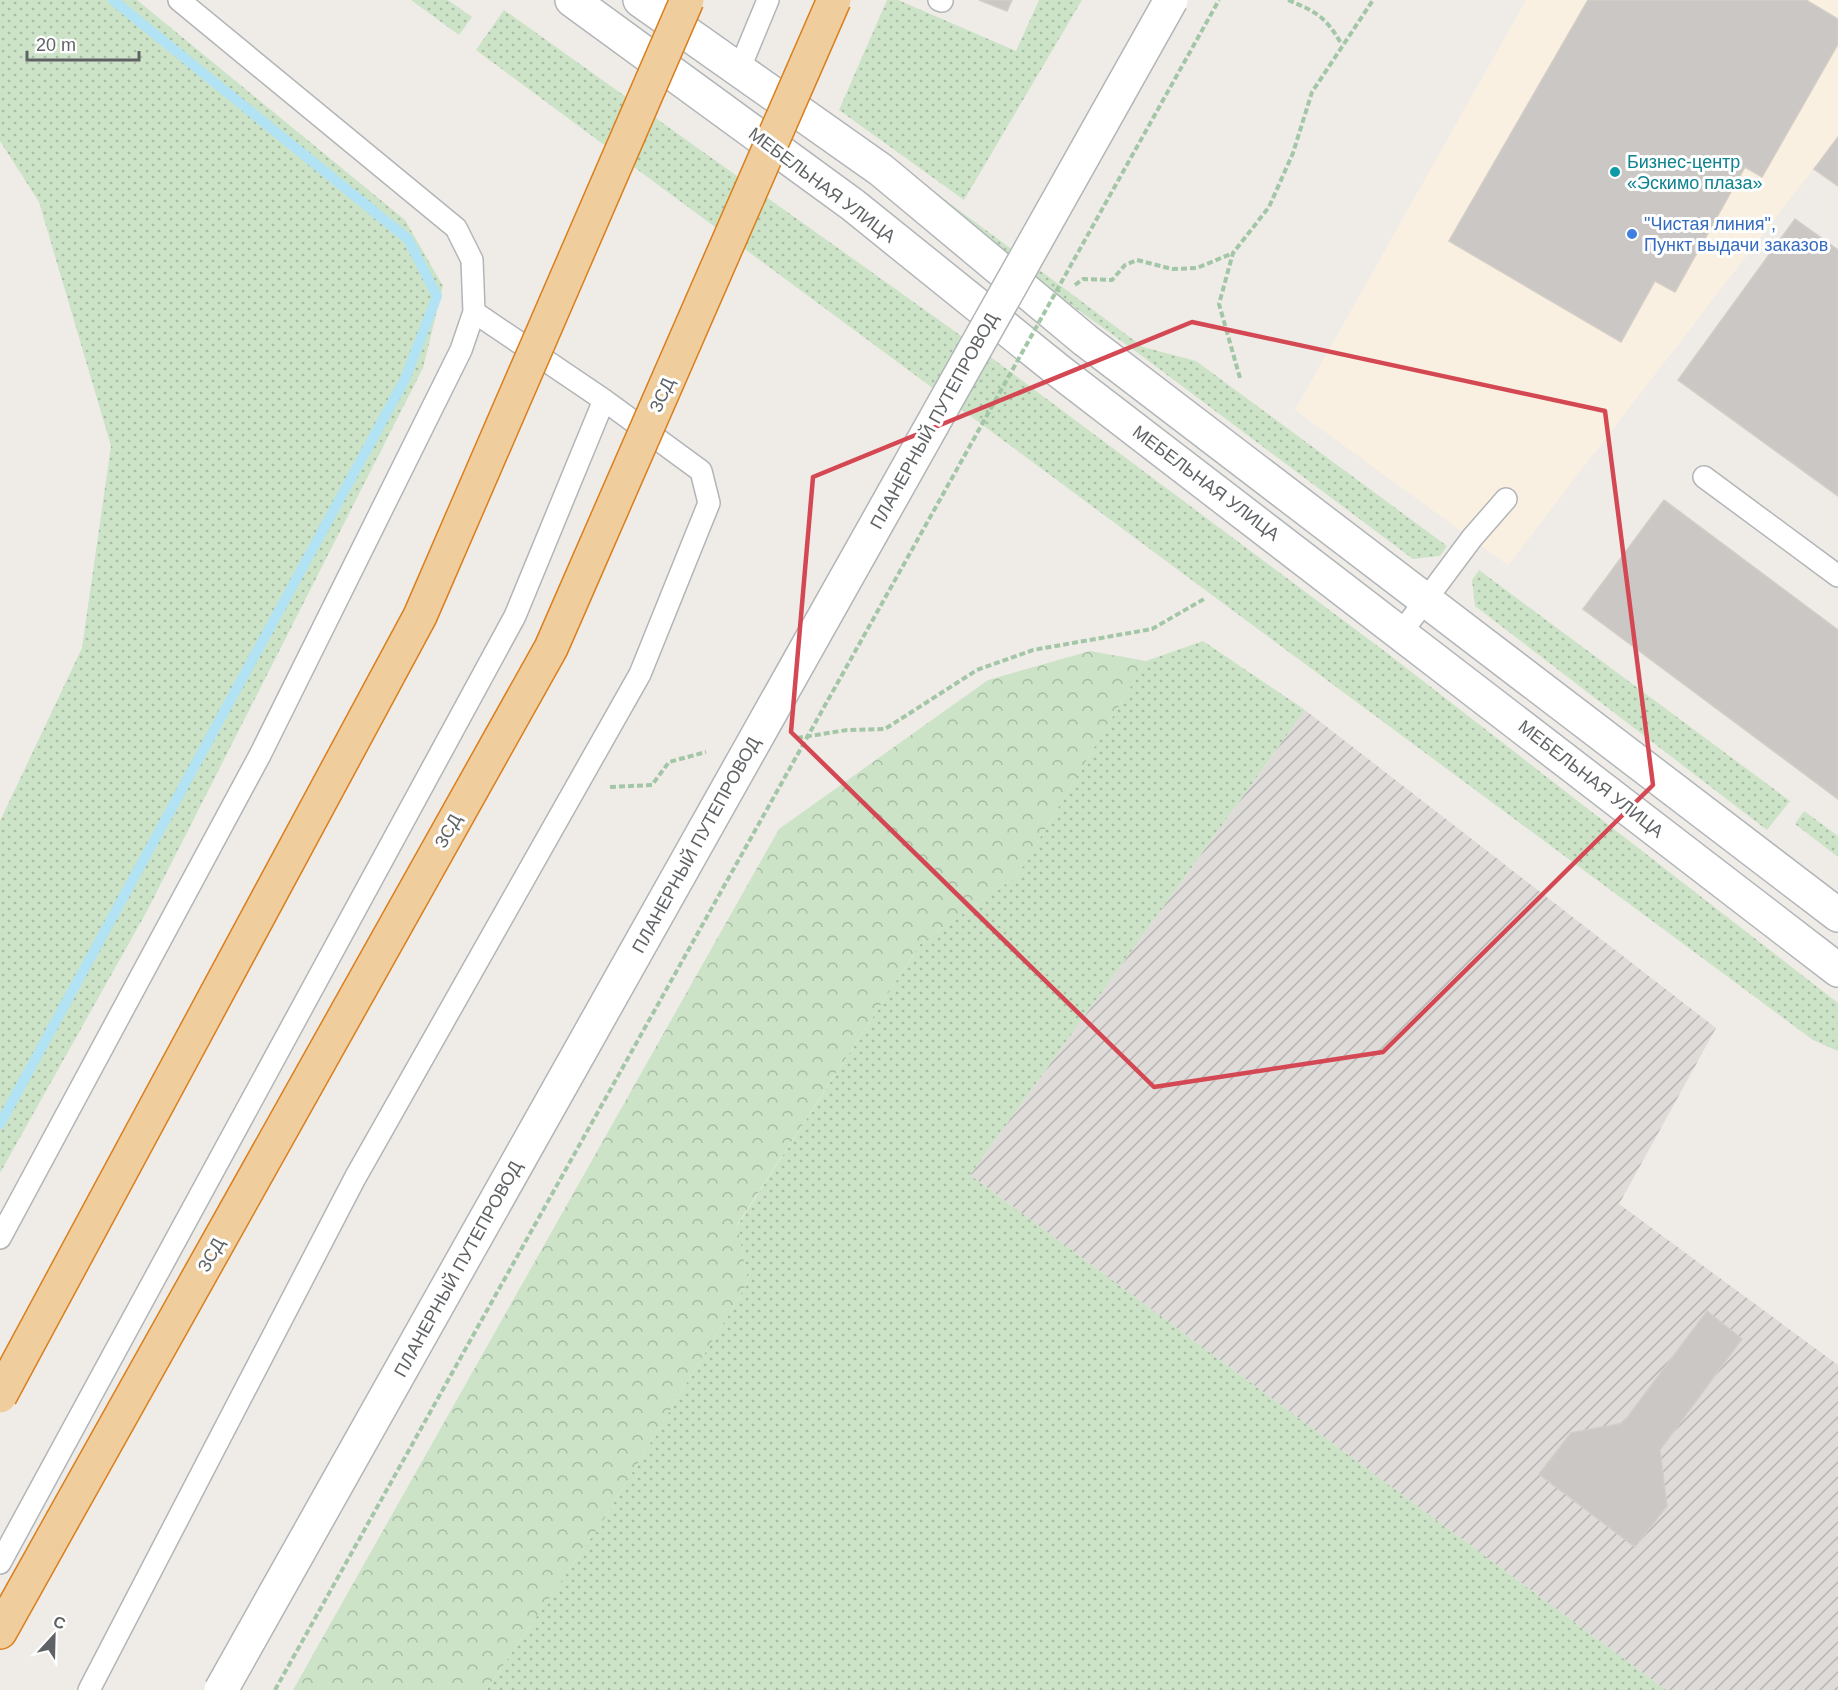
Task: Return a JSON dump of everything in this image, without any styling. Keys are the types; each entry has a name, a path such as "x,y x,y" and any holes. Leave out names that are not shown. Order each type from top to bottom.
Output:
{"highway":[{"path":"0,1396 420,616 687,0"},
{"name":"ЗСД","path":"0,1632 551,648 834,0"}],"street":[{"name":"МЕБЕЛЬНАЯ УЛИЦА","path":"572,0 853,205 1059,371 1838,970"},
{"path":"640,0 880,170 1085,340 1838,915"},
{"name":"ПЛАНЕРНЫЙ ПУТЕПРОВОД","path":"221,1690 1171,0"}],"lane":[{"path":"0,1238 260,755 461,350 474,312 472,260 456,228 179,0"},
{"path":"739,70 768,0"},
{"path":"90,1690 354,1178 640,674 709,502 701,471 604,400 474,312"},
{"path":"0,1563 515,616 604,400"},
{"path":"1704,477 1838,576"},
{"path":"1401,633 1472,538 1506,499"}],"path":[{"path":"276,1690 1219,0"},
{"path":"1288,0 1312,9 1329,23 1342,45"},
{"path":"1240,378 1219,304 1233,253 1269,207 1293,153 1312,92 1373,0"},
{"path":"1075,285 1083,279 1112,280 1125,265 1137,260 1172,269 1197,268 1233,253"},
{"path":"792,738 847,730 885,729 977,670 1033,650 1152,629 1204,599"},
{"path":"565,804 585,791 604,787 652,785 669,762 692,754 714,750"}],"highlighted area":[{"path":"1192,322 1605,411 1653,785 1383,1052 1154,1087 791,732 813,477"}],"shaded area":[{"path":"1526,0 1838,0 1838,137 1508,565 1295,410"},
{"path":"1305,710 1716,1028 1619,1204 1838,1365 1838,1690 1666,1690 970,1175"}],"green space":[{"path":"0,0 137,0 405,220 443,286 423,368 147,911 0,1173 0,821 82,648 111,446 39,202 0,141"},
{"path":"411,0 448,0 472,17 459,35"},
{"path":"887,0 898,0 1016,51 1039,0 1082,0 964,200 839,110"},
{"path":"504,10 988,355 1387,653 1838,1003 1838,1051 1813,1040 476,50"},
{"path":"753,57 1143,347 1196,361 1447,546 1440,556 1413,559 1138,353 754,77"},
{"path":"1479,570 1790,801 1767,830 1475,606 1472,580"},
{"path":"1203,641 1305,710 970,1175 1666,1690 486,1690 604,1519 748,1282 737,1226 921,943 1017,876 1146,661"},
{"path":"1090,651 1146,661 1017,876 921,943 737,1225 748,1282 604,1519 486,1690 293,1690 779,829 988,680"},
{"path":"1804,811 1838,836 1838,857 1795,824"}],"building":[{"path":"979,0 1012,0 1007,11"},
{"name":"Бизнес-центр «Эскимо плаза»","path":"1588,0 1806,0 1838,19 1838,44 1762,177 1745,167 1675,292 1655,281 1621,342 1449,241"},
{"path":"1838,137 1838,186 1814,169"},
{"path":"1795,219 1838,250 1838,496 1678,380"},
{"path":"1664,500 1838,630 1838,799 1583,609"},
{"path":"1707,1311 1742,1339 1660,1450 1667,1506 1635,1547 1539,1474 1571,1433 1623,1423"}],"waterway":[{"path":"0,1124 405,379 437,296 408,239 113,0"}],"place":[{"name":"Бизнес-центр «Эскимо плаза»","path":"1615,172"},
{"name":"\"Чистая линия\", Пункт выдачи заказов","path":"1632,234"}]}
